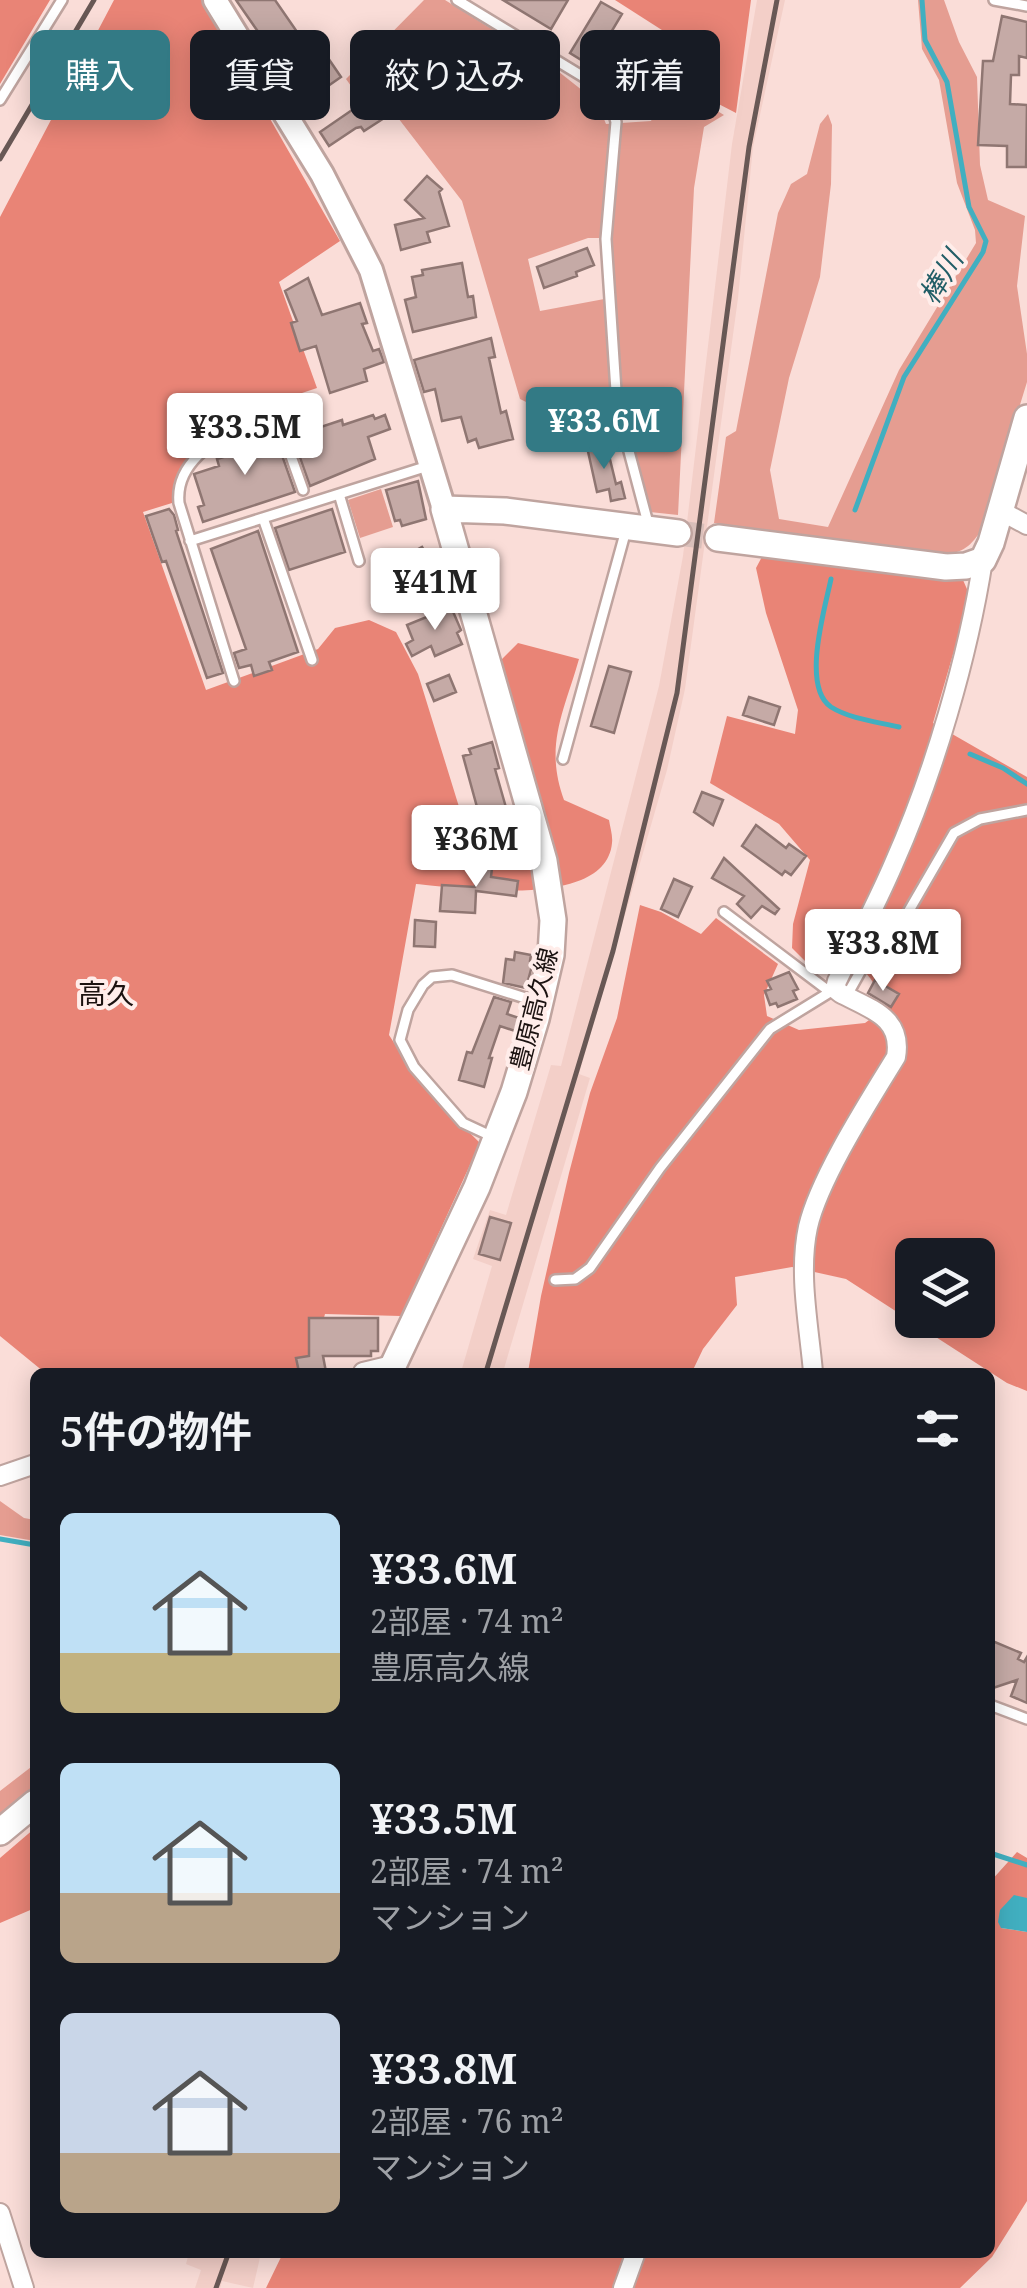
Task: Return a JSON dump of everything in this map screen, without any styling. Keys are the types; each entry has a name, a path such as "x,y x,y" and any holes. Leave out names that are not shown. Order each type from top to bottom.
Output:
{"main road":[{"path":"718,538 946,567 983,560 1027,418"},
{"path":"444,509 506,511 678,533"},
{"name":"豊原高久線","path":"391,1368 439,1272 496,1139 541,1003 551,954 550,892 444,509"},
{"path":"0,1832 30,1807"}],"street":[{"path":"214,0 322,174 371,270 444,509"},
{"path":"1001,511 1027,526"},
{"path":"813,1368 805,1275 808,1228 819,1195 896,1057 899,1042 895,1028 882,1016 837,993 894,864 932,762 970,628 983,560"},
{"path":"0,1476 30,1466"},
{"path":"0,2213 24,2288"},
{"path":"623,2288 634,2258"}],"lane":[{"path":"0,100 62,0"},
{"path":"457,0 600,87 608,96 616,122 606,239 607,279 617,406 638,527 563,759"},
{"path":"994,0 1027,6"},
{"path":"234,681 190,541 178,488 183,472 193,460 244,424 276,414 303,490"},
{"path":"190,541 430,465"},
{"path":"338,494 359,561"},
{"path":"263,518 312,660"},
{"path":"555,1280 575,1279 597,1260 660,1168 770,1029 837,993 906,914 954,834 980,819 1027,810"},
{"path":"724,912 837,993"},
{"path":"496,1139 464,1124 414,1067 400,1040 402,1026 423,984 440,975 452,975 541,1003"},
{"path":"995,1707 1027,1719"}],"shaded area":[{"path":"0,0 50,0 30,30 0,84"},
{"path":"114,0 202,0 219,30 190,30 190,120 271,120 340,241 279,282 317,388 281,400 276,409 209,441 180,470 172,503 143,512 206,690 318,649 335,628 369,620 396,632 418,674 464,823 474,823 532,807 495,666 518,643 579,659 558,729 558,780 564,800 609,820 612,843 604,864 585,878 559,886 495,890 416,884 389,1035 422,1086 480,1143 401,1316 325,1314 310,1368 39,1368 0,1336 0,217 51,120 170,120 170,30 98,30"},
{"path":"424,0 445,0 493,30 394,30"},
{"path":"615,0 751,0 736,113 720,105 720,30 662,30"},
{"path":"757,0 785,0 753,147 738,298 685,689 667,770 579,1074 590,1078 504,1368 462,1368 492,1266 473,1259 490,1210 506,1215 551,1065 561,1066 659,686 683,556 732,144"},
{"path":"918,0 944,0 977,77 980,165 988,200 1025,216 1017,286 1027,382 981,531 964,549 939,555 714,523 726,437 736,431 778,213 791,184 807,174 820,124 828,114 832,125 831,184 820,277 789,378 770,470 779,519 828,527 899,370 976,243 957,183 939,80 922,49"},
{"path":"560,73 580,89 580,120 604,120 606,124 716,120 704,127 694,188 678,515 650,512 631,440 608,430 585,431 520,399 462,201 400,120 560,120","holes":["588,238 611,238 615,297 540,311 528,259"]},
{"path":"381,489 393,527 360,538 348,500"},
{"path":"764,553 963,580 970,596 933,723 1027,777 1027,1391 995,1375 995,1368 984,1368 937,1338 995,1338 995,1238 895,1238 895,1311 846,1279 792,1267 735,1277 737,1305 703,1349 694,1368 529,1368 569,1173 590,1093 617,1018 640,905 701,934 716,918 778,964 764,995 767,1016 799,1030 865,1023 887,1007 868,975 855,964 837,957 826,973 809,965 792,948 793,924 810,860 779,824 710,783 727,716 795,734 798,710 766,613 756,568"},
{"path":"0,1501 30,1519 30,1540 0,1535"},
{"path":"30,1768 30,1790 0,1814 0,1791"},
{"path":"30,1832 30,1910 0,1923 0,1858"},
{"path":"1017,1852 1027,1858 1027,1898 1001,1928 1027,1932 1027,2201 995,2252 995,1876"},
{"path":"188,2258 260,2258 253,2288 222,2281 220,2288 195,2288 201,2270 186,2264"},
{"path":"281,2258 991,2258 960,2288 266,2288"}],"water":[{"path":"1014,1895 1027,1898 1027,1932 1001,1928 998,1922 1000,1910"}],"building":[{"path":"236,0 275,0 296,30 257,30"},
{"path":"503,0 568,0 551,29"},
{"path":"601,2 622,14 612,30 584,30"},
{"path":"1002,16 1027,22 1027,58 1019,56 1019,75 1011,75 1010,104 1027,105 1026,167 1007,167 1007,146 978,145 983,61 993,61"},
{"path":"580,37 580,59 570,53"},
{"path":"330,61 341,77 330,85"},
{"path":"350,111 350,120 381,120 364,131 356,128 329,146 320,132"},
{"path":"427,176 442,189 439,192 449,226 427,232 430,242 401,250 395,225 424,218 405,200"},
{"path":"587,248 594,265 544,288 537,267"},
{"path":"462,263 476,317 413,332 405,300 416,297 412,277 423,275 422,270"},
{"path":"308,278 322,315 360,303 367,323 362,324 373,351 379,349 384,362 364,369 367,381 330,393 316,346 300,351 291,323 297,321 285,291"},
{"path":"491,338 495,357 489,358 501,413 506,411 513,439 479,448 476,439 468,442 461,417 442,421 435,389 424,392 414,360"},
{"path":"302,412 312,430 373,415 375,419 385,415 390,429 368,437 375,459 310,486 286,418"},
{"path":"271,424 295,492 203,522 198,507 204,505 194,474 219,466 217,459 259,446 254,431"},
{"path":"606,443 616,484 621,482 625,498 611,501 609,489 597,492 587,447"},
{"path":"418,481 426,519 402,526 400,520 395,521 386,490"},
{"path":"169,509 223,673 207,678 146,516"},
{"path":"332,509 345,552 289,570 275,528"},
{"path":"258,531 298,652 269,662 272,670 254,676 251,665 239,668 234,653 246,649 211,549"},
{"path":"422,547 432,564 407,578 397,561"},
{"path":"451,607 461,630 457,633 462,644 435,656 431,646 412,656 406,644 413,640 407,625"},
{"path":"609,666 631,672 614,733 591,726"},
{"path":"449,675 456,692 434,701 427,684"},
{"path":"749,697 780,707 774,725 743,715"},
{"path":"492,742 507,811 480,818 463,756 471,754 469,749"},
{"path":"702,792 723,800 713,825 694,812"},
{"path":"756,825 786,848 789,844 806,856 791,875 785,871 782,875 742,846"},
{"path":"724,858 779,909 775,914 762,906 751,918 737,904 744,896 712,878"},
{"path":"478,859 493,860 491,877 518,881 516,896 476,891 475,913 440,911 442,885 475,887"},
{"path":"674,879 692,887 678,917 661,909"},
{"path":"415,920 436,922 435,947 414,946"},
{"path":"515,952 531,955 533,962 526,988 503,983 506,959 514,960"},
{"path":"789,972 798,989 793,991 797,999 778,1007 776,1003 770,1005 765,991 771,989 767,981"},
{"path":"875,980 899,994 891,1007 868,993"},
{"path":"494,997 511,1002 507,1014 519,1018 515,1031 500,1026 484,1087 459,1080 467,1052 472,1053"},
{"path":"490,1217 511,1223 500,1260 479,1254"},
{"path":"309,1318 378,1318 378,1351 371,1351 371,1356 323,1356 325,1368 298,1368 296,1358 309,1356"},
{"path":"995,1642 1021,1653 1018,1659 1024,1662 1027,1657 1027,1703 1011,1696 1017,1680 995,1687"}],"waterway":[{"name":"棒川","path":"855,510 904,377 983,252 986,241 969,207 947,82 925,40 922,0"},
{"name":"棒川","path":"831,579 816,665 822,697 831,707 847,714 899,727"},
{"name":"棒川","path":"970,754 1027,784"},
{"path":"0,1539 30,1544"},
{"path":"995,1855 1027,1865"}],"tunnel":[{"path":"678,533 718,538"}],"railway":[{"path":"0,159 94,0"},
{"path":"487,1368 613,951 677,693 749,147 777,0"},
{"path":"216,2288 227,2258"}],"district":[{"name":"高久","path":"106,994"}]}
